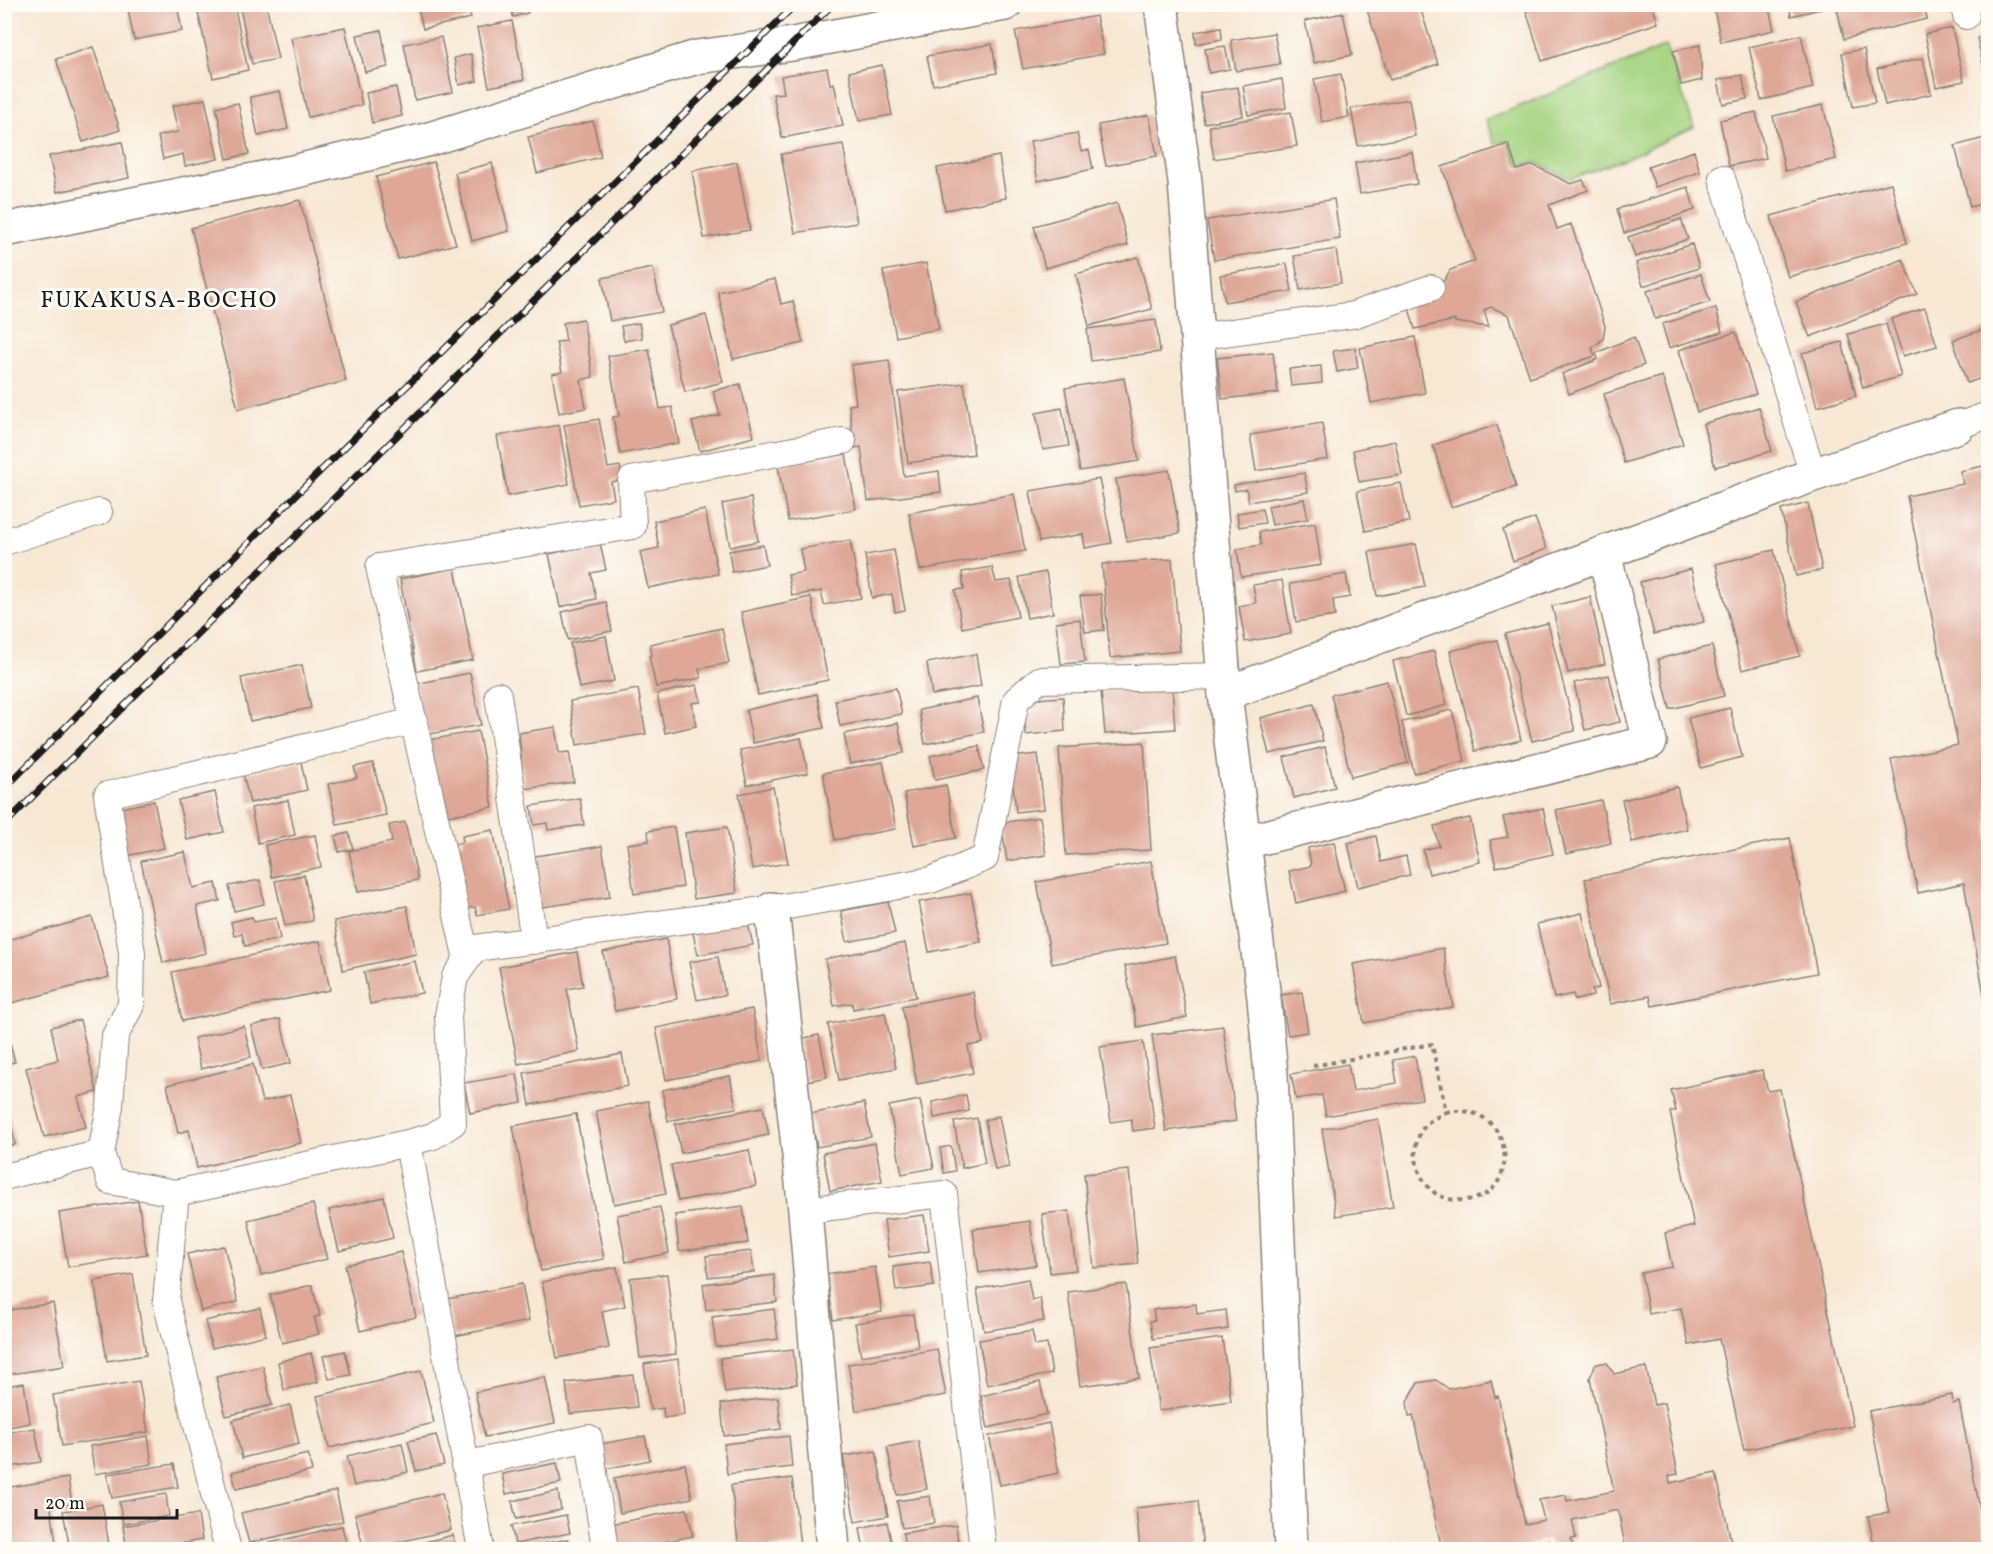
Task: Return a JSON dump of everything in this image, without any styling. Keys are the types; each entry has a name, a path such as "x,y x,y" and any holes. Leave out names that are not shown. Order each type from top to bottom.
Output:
{"street":[{"path":"4,230 293,172 426,140 697,57 794,44 1005,4"},
{"path":"1161,4 1185,182 1225,685 1245,842 1270,1075 1291,1550"},
{"path":"1225,685 1604,554 1814,476 1958,426"},
{"path":"1245,842 1650,741 1604,554"},
{"path":"772,909 805,1210 832,1550"}],"lane":[{"path":"1722,178 1814,476"},
{"path":"1196,337 1353,315 1431,288"},
{"path":"1958,426 1989,415"},
{"path":"467,960 379,567 633,526 631,480 843,441"},
{"path":"4,542 99,512"},
{"path":"414,721 107,795 132,954 131,1005 115,1036 110,1106 101,1153 110,1181 176,1192 434,1136 453,1122 448,1015 454,977 475,948 772,909 931,880 985,858 1016,700 1039,680 1225,685"},
{"path":"498,695 534,941"},
{"path":"408,1143 481,1550"},
{"path":"4,1177 101,1153"},
{"path":"176,1192 166,1301 228,1550"},
{"path":"805,1210 944,1194 983,1550"},
{"path":"464,1465 589,1438 605,1550"}],"path":[{"path":"1270,1075 1432,1044 1446,1112"},
{"path":"1469,1111 1492,1123 1501,1134 1505,1150 1504,1168 1496,1183 1471,1200 1454,1201 1438,1195 1427,1187 1418,1170 1415,1152 1421,1133 1429,1122 1446,1112 1469,1111"}],"green space":[{"path":"1666,46 1694,127 1629,157 1571,179 1535,162 1519,166 1508,141 1495,144 1486,120"}],"building":[{"path":"127,4 177,4 182,31 134,40"},
{"path":"196,4 234,4 248,70 213,78"},
{"path":"239,4 266,4 278,59 252,64"},
{"path":"417,4 468,4 471,18 423,29"},
{"path":"511,4 527,4 528,13 513,17"},
{"path":"1374,4 1419,4 1438,64 1390,80 1366,7"},
{"path":"1524,4 1652,4 1658,23 1542,61"},
{"path":"1713,4 1768,4 1774,30 1721,42"},
{"path":"1789,4 1828,4 1829,7 1791,16"},
{"path":"1836,4 1924,4 1927,19 1844,39"},
{"path":"1977,4 1988,4 1988,15 1980,17"},
{"path":"1343,13 1352,55 1314,63 1305,21"},
{"path":"1096,16 1104,54 1023,69 1015,31"},
{"path":"512,21 524,80 489,87 477,28"},
{"path":"345,27 362,105 308,117 291,38"},
{"path":"1221,27 1222,39 1196,44 1195,32"},
{"path":"1952,28 1964,81 1936,87 1925,34"},
{"path":"381,30 388,67 365,72 357,35"},
{"path":"1274,33 1280,64 1236,71 1231,40"},
{"path":"1801,35 1813,88 1761,100 1749,47"},
{"path":"1988,35 1988,86 1977,38"},
{"path":"441,37 453,92 415,100 404,44"},
{"path":"992,44 997,73 933,85 927,56"},
{"path":"1700,45 1702,80 1681,85 1673,51"},
{"path":"1225,46 1230,69 1209,73 1205,49"},
{"path":"93,47 120,130 83,142 56,59"},
{"path":"1864,49 1875,103 1853,107 1842,53"},
{"path":"471,54 477,81 459,85 454,58"},
{"path":"1923,58 1931,94 1885,105 1877,69"},
{"path":"882,65 892,115 859,121 849,72"},
{"path":"827,68 830,84 834,83 843,126 782,138 773,94 784,93 781,76"},
{"path":"1341,74 1349,117 1322,122 1314,79"},
{"path":"1742,75 1747,99 1723,104 1718,80"},
{"path":"1282,79 1286,108 1248,115 1243,86"},
{"path":"396,87 402,116 372,123 366,93"},
{"path":"1238,87 1243,116 1204,123 1200,93"},
{"path":"280,91 288,129 258,136 250,97"},
{"path":"205,99 218,159 185,166 183,154 163,159 158,136 178,132 172,106"},
{"path":"1409,99 1415,136 1358,146 1351,109"},
{"path":"238,103 249,154 227,159 216,107"},
{"path":"1823,105 1836,159 1785,171 1773,116"},
{"path":"1291,112 1297,146 1214,159 1209,126"},
{"path":"1756,112 1766,158 1729,166 1720,120"},
{"path":"1149,115 1157,156 1106,166 1098,125"},
{"path":"593,121 601,157 537,173 528,137"},
{"path":"1077,133 1081,151 1089,150 1093,169 1038,181 1030,141"},
{"path":"1988,137 1988,202 1970,207 1955,146"},
{"path":"122,142 129,178 57,192 49,156"},
{"path":"843,144 857,223 795,233 781,154"},
{"path":"1508,144 1517,170 1533,165 1571,184 1583,180 1588,190 1549,205 1557,229 1571,224 1605,326 1603,339 1592,348 1595,356 1530,378 1509,315 1491,307 1484,310 1489,327 1455,322 1455,320 1415,329 1408,305 1434,299 1450,270 1475,261 1442,167"},
{"path":"1694,151 1700,172 1655,187 1648,167"},
{"path":"1412,152 1417,184 1360,194 1355,163"},
{"path":"999,156 1006,198 945,210 937,168"},
{"path":"434,162 456,244 398,259 376,177"},
{"path":"737,162 750,230 704,238 692,171"},
{"path":"492,163 509,231 472,241 455,173"},
{"path":"1891,183 1907,243 1788,277 1771,216"},
{"path":"1688,187 1695,210 1624,233 1617,209"},
{"path":"1334,199 1340,239 1214,260 1207,220"},
{"path":"300,200 346,381 238,409 191,228"},
{"path":"1117,203 1128,245 1045,268 1034,226"},
{"path":"1681,219 1688,239 1635,257 1628,237"},
{"path":"1692,244 1699,268 1643,286 1636,263"},
{"path":"1336,249 1341,283 1300,290 1294,256"},
{"path":"1138,257 1152,309 1089,326 1076,274"},
{"path":"1903,259 1917,294 1810,337 1796,302"},
{"path":"926,263 939,329 896,337 883,271"},
{"path":"1287,264 1292,291 1225,302 1220,275"},
{"path":"653,268 662,312 610,321 602,278"},
{"path":"1701,274 1710,302 1655,319 1647,291"},
{"path":"775,279 781,304 793,301 803,343 733,359 718,292"},
{"path":"1716,308 1722,332 1669,348 1662,324"},
{"path":"1925,308 1937,346 1903,356 1891,319"},
{"path":"706,315 723,382 685,392 668,325"},
{"path":"583,319 593,377 581,380 586,408 559,413 552,374 562,372 556,342 566,341 563,323"},
{"path":"1156,320 1160,352 1091,361 1087,329"},
{"path":"639,323 642,338 624,341 621,326"},
{"path":"1886,324 1901,376 1863,388 1848,334"},
{"path":"1988,328 1988,376 1967,383 1953,340"},
{"path":"1736,332 1756,394 1697,412 1679,350"},
{"path":"1415,337 1425,393 1371,403 1360,348"},
{"path":"1634,337 1644,365 1569,394 1562,374 1598,359 1596,353"},
{"path":"1842,342 1856,396 1817,407 1802,353"},
{"path":"1355,348 1358,368 1337,372 1333,351"},
{"path":"649,349 660,409 672,407 679,443 620,454 613,417 619,416 608,356"},
{"path":"1273,352 1278,393 1222,399 1217,358"},
{"path":"889,360 904,476 939,471 941,492 868,501 861,447 854,448 849,405 856,404 851,365"},
{"path":"1321,366 1322,383 1291,386 1289,369"},
{"path":"1662,376 1683,444 1624,463 1604,394"},
{"path":"1124,378 1139,461 1080,471 1065,388"},
{"path":"964,383 974,454 908,463 898,392"},
{"path":"740,384 754,437 700,451 692,422 720,415 713,391"},
{"path":"1759,407 1772,451 1715,467 1703,424"},
{"path":"1062,408 1069,446 1043,450 1036,413"},
{"path":"599,419 608,468 620,466 622,480 611,482 614,499 579,505 564,425"},
{"path":"1322,423 1328,459 1256,471 1250,435"},
{"path":"559,425 569,484 508,496 497,436"},
{"path":"1497,425 1516,487 1451,507 1433,445"},
{"path":"1395,441 1402,475 1359,482 1353,450"},
{"path":"846,454 856,509 788,521 778,466"},
{"path":"1988,465 1987,1012 1964,883 1918,893 1891,759 1958,745 1907,496 1963,484 1960,471"},
{"path":"1169,470 1180,533 1127,542 1116,479"},
{"path":"1304,473 1308,492 1249,502 1246,489 1235,491 1234,485"},
{"path":"1099,479 1112,543 1085,548 1083,534 1039,542 1030,491"},
{"path":"1401,483 1409,522 1365,531 1357,491"},
{"path":"1014,494 1025,551 920,570 909,513"},
{"path":"751,498 758,541 730,547 722,504"},
{"path":"1304,499 1308,519 1272,525 1268,506"},
{"path":"1808,503 1822,570 1796,576 1781,510"},
{"path":"1262,509 1265,523 1239,527 1237,513"},
{"path":"705,510 718,574 648,588 640,552 659,548 654,521"},
{"path":"1535,518 1547,549 1513,561 1503,530"},
{"path":"1315,523 1321,565 1241,577 1237,549 1261,545 1259,532"},
{"path":"850,540 861,598 824,605 821,591 792,596 788,575 804,572 800,549"},
{"path":"600,543 606,570 591,573 596,599 560,607 549,554"},
{"path":"1416,544 1425,587 1377,596 1369,552"},
{"path":"763,545 767,565 732,572 729,551"},
{"path":"894,550 905,610 895,612 892,594 872,598 865,555"},
{"path":"1774,550 1800,656 1742,670 1716,564"},
{"path":"1172,559 1180,651 1110,658 1102,564"},
{"path":"992,567 996,582 1011,580 1018,617 962,628 955,590 964,589 962,572"},
{"path":"455,568 473,660 417,671 400,579"},
{"path":"1691,569 1704,622 1654,634 1640,582"},
{"path":"1046,572 1053,613 1027,618 1019,577"},
{"path":"1346,574 1350,597 1333,600 1335,616 1296,622 1290,584"},
{"path":"1282,580 1291,634 1245,642 1239,606 1256,603 1253,585"},
{"path":"1101,594 1104,630 1085,632 1080,596"},
{"path":"811,597 828,680 758,695 741,612"},
{"path":"1590,597 1605,664 1568,673 1552,606"},
{"path":"606,602 612,631 568,640 562,612"},
{"path":"1080,619 1085,662 1061,664 1056,622"},
{"path":"1548,623 1575,731 1532,741 1505,634"},
{"path":"722,628 729,663 699,669 701,678 656,687 649,656 652,655 650,644"},
{"path":"606,636 614,681 579,688 570,643"},
{"path":"1497,640 1521,740 1475,751 1450,651"},
{"path":"1712,646 1724,696 1670,709 1658,659"},
{"path":"1434,651 1447,705 1406,716 1393,661"},
{"path":"976,654 981,686 932,695 927,663"},
{"path":"302,665 311,708 250,721 241,678"},
{"path":"470,673 481,725 425,735 415,684"},
{"path":"1609,675 1620,722 1585,730 1574,683"},
{"path":"1387,681 1408,763 1351,777 1331,695"},
{"path":"697,685 701,702 692,703 696,726 665,733 657,694"},
{"path":"1172,686 1175,729 1105,734 1101,691"},
{"path":"896,688 902,714 840,726 835,700"},
{"path":"638,689 646,734 577,745 570,701"},
{"path":"817,694 824,728 753,743 746,710"},
{"path":"1063,697 1065,731 1026,735 1022,700"},
{"path":"977,698 984,732 925,744 919,710"},
{"path":"1314,704 1323,741 1269,754 1260,718"},
{"path":"1730,708 1742,757 1701,768 1688,718"},
{"path":"1452,710 1465,761 1414,773 1402,722"},
{"path":"898,723 904,753 850,764 844,734"},
{"path":"555,727 559,753 569,752 574,782 524,789 519,733"},
{"path":"478,731 493,807 443,817 428,740"},
{"path":"801,738 808,773 747,785 740,750"},
{"path":"1144,742 1151,850 1066,855 1059,748"},
{"path":"979,746 984,770 935,780 930,756"},
{"path":"1325,747 1335,787 1294,798 1284,757"},
{"path":"1038,754 1044,809 1016,812 1010,757"},
{"path":"301,762 307,790 250,803 243,774"},
{"path":"883,762 896,829 835,840 823,773"},
{"path":"373,763 386,815 337,825 328,784 357,778 354,767"},
{"path":"946,785 956,838 914,846 904,793"},
{"path":"773,787 788,863 752,869 739,794"},
{"path":"1677,787 1687,829 1632,842 1622,800"},
{"path":"215,792 224,832 187,840 178,800"},
{"path":"580,798 584,825 548,830 547,823 534,825 531,806"},
{"path":"288,800 295,835 258,843 251,808"},
{"path":"1601,800 1611,843 1566,854 1556,810"},
{"path":"154,801 164,848 126,856 116,809"},
{"path":"1543,808 1553,854 1496,867 1490,840 1508,837 1503,817"},
{"path":"1040,817 1046,855 1007,861 1001,823"},
{"path":"1470,818 1480,862 1429,874 1423,850 1439,846 1434,826"},
{"path":"405,822 418,880 358,892 349,851 392,842 389,825"},
{"path":"674,827 683,887 634,894 627,844 649,841 648,831"},
{"path":"727,827 737,893 694,899 685,833"},
{"path":"493,830 509,909 477,915 475,907 463,909 450,845 463,842 462,836"},
{"path":"349,833 353,849 339,852 335,836"},
{"path":"315,835 321,867 272,877 265,845"},
{"path":"1376,836 1381,862 1406,856 1410,875 1358,887 1348,843"},
{"path":"1790,838 1817,973 1652,1006 1650,996 1610,1004 1585,879"},
{"path":"1334,842 1345,891 1296,903 1289,871 1311,866 1308,848"},
{"path":"602,846 610,897 536,908 529,857"},
{"path":"185,852 193,888 216,883 220,901 197,906 206,953 163,963 141,861"},
{"path":"1151,861 1166,943 1052,964 1037,882"},
{"path":"304,875 313,921 285,926 275,881"},
{"path":"260,880 264,904 234,911 229,886"},
{"path":"971,893 981,942 929,952 919,902"},
{"path":"888,902 895,933 847,942 841,911"},
{"path":"407,906 416,954 343,970 334,921"},
{"path":"1582,913 1599,988 1592,989 1593,996 1575,1000 1573,994 1554,998 1537,924"},
{"path":"92,917 109,977 4,1005 4,941"},
{"path":"252,917 254,922 276,918 280,939 245,946 242,934 234,936 231,922"},
{"path":"747,919 753,945 698,955 692,929"},
{"path":"666,939 677,999 615,1011 603,952"},
{"path":"320,941 330,990 182,1021 172,972"},
{"path":"905,943 916,997 853,1009 852,1003 834,1006 825,959"},
{"path":"1443,948 1453,1007 1364,1023 1353,964"},
{"path":"577,952 583,986 567,989 579,1051 518,1064 499,967"},
{"path":"1175,956 1187,1017 1137,1027 1125,966"},
{"path":"718,957 725,995 697,1000 689,962"},
{"path":"415,961 422,993 370,1004 364,972"},
{"path":"973,992 983,1043 968,1046 973,1073 917,1084 902,1006"},
{"path":"1302,992 1308,1032 1288,1035 1281,995"},
{"path":"752,1009 762,1061 666,1080 656,1028"},
{"path":"885,1013 896,1068 839,1080 828,1024"},
{"path":"280,1019 291,1063 262,1070 251,1026"},
{"path":"80,1020 97,1092 78,1097 86,1127 44,1137 26,1068 58,1060 51,1027"},
{"path":"4,1021 15,1062 4,1064"},
{"path":"244,1026 251,1057 201,1069 194,1038"},
{"path":"1223,1026 1236,1121 1166,1131 1152,1035"},
{"path":"819,1035 827,1077 807,1081 799,1039"},
{"path":"1143,1041 1155,1128 1133,1131 1131,1119 1111,1122 1100,1047"},
{"path":"622,1054 628,1086 530,1105 524,1073"},
{"path":"1415,1056 1422,1099 1326,1116 1322,1095 1296,1099 1291,1074 1348,1064 1353,1091 1397,1083 1393,1060"},
{"path":"253,1064 262,1102 290,1095 301,1143 197,1168 189,1130 178,1133 167,1085"},
{"path":"1762,1070 1768,1091 1780,1089 1853,1426 1744,1450 1719,1339 1689,1345 1681,1308 1649,1314 1641,1273 1672,1267 1665,1233 1694,1226 1670,1112 1676,1111 1671,1090"},
{"path":"517,1074 522,1103 470,1113 464,1083"},
{"path":"730,1076 736,1108 668,1121 662,1090"},
{"path":"966,1095 969,1111 934,1118 932,1102"},
{"path":"6,1097 15,1145 4,1147 4,1098"},
{"path":"920,1100 934,1168 902,1174 889,1106"},
{"path":"648,1101 666,1194 614,1204 596,1111"},
{"path":"864,1103 871,1137 817,1147 810,1114"},
{"path":"763,1107 769,1135 681,1153 675,1124"},
{"path":"576,1114 604,1259 541,1271 513,1126"},
{"path":"999,1116 1009,1167 995,1170 985,1120"},
{"path":"977,1118 985,1163 962,1168 954,1122"},
{"path":"1378,1119 1393,1207 1336,1216 1322,1129"},
{"path":"875,1143 882,1181 830,1191 823,1153"},
{"path":"951,1146 955,1171 944,1173 940,1148"},
{"path":"749,1150 756,1186 678,1201 671,1165"},
{"path":"1129,1170 1138,1264 1094,1268 1084,1174"},
{"path":"384,1197 393,1238 339,1251 329,1210"},
{"path":"138,1201 147,1254 68,1267 59,1213"},
{"path":"313,1204 327,1259 261,1275 248,1220"},
{"path":"743,1206 748,1243 679,1251 675,1215"},
{"path":"660,1207 669,1253 626,1262 617,1215"},
{"path":"1069,1211 1076,1270 1050,1273 1042,1214"},
{"path":"924,1215 929,1251 889,1257 884,1220"},
{"path":"1030,1221 1036,1265 979,1273 973,1229"},
{"path":"224,1246 238,1302 201,1311 187,1254"},
{"path":"751,1251 754,1272 708,1277 706,1256"},
{"path":"401,1252 416,1317 360,1331 345,1265"},
{"path":"930,1262 934,1286 896,1291 893,1267"},
{"path":"617,1267 625,1306 602,1311 609,1348 557,1358 542,1282"},
{"path":"875,1267 882,1312 833,1320 827,1274"},
{"path":"133,1274 146,1355 107,1361 94,1281"},
{"path":"667,1274 676,1354 640,1358 630,1278"},
{"path":"774,1275 777,1302 706,1310 703,1284"},
{"path":"1028,1279 1032,1300 1040,1298 1044,1321 984,1331 977,1289"},
{"path":"522,1284 529,1321 454,1336 447,1299"},
{"path":"1126,1284 1139,1378 1080,1386 1068,1292"},
{"path":"312,1285 320,1316 314,1317 319,1334 282,1343 270,1295"},
{"path":"53,1303 64,1366 4,1375 4,1311"},
{"path":"1196,1304 1197,1314 1226,1310 1228,1329 1153,1339 1150,1321 1155,1320 1153,1310"},
{"path":"260,1308 266,1335 212,1348 205,1321"},
{"path":"774,1309 778,1339 716,1347 712,1317"},
{"path":"913,1314 918,1347 861,1356 855,1323"},
{"path":"1032,1331 1035,1346 1047,1344 1052,1374 987,1385 979,1340"},
{"path":"1222,1338 1231,1401 1159,1411 1150,1348"},
{"path":"793,1349 797,1384 725,1393 720,1358"},
{"path":"937,1349 946,1395 856,1411 848,1364"},
{"path":"345,1351 351,1375 329,1379 323,1356"},
{"path":"311,1353 318,1382 284,1390 278,1362"},
{"path":"678,1359 684,1415 664,1418 663,1408 650,1410 644,1364"},
{"path":"1607,1363 1614,1374 1646,1367 1654,1405 1664,1403 1678,1474 1669,1476 1670,1483 1716,1473 1733,1550 1649,1550 1648,1547 1626,1550 1618,1510 1572,1520 1576,1538 1571,1539 1574,1550 1555,1550 1553,1543 1549,1544 1548,1540 1530,1544 1531,1550 1442,1550 1413,1415 1409,1416 1407,1402 1418,1383 1436,1380 1449,1389 1491,1380 1495,1397 1498,1396 1525,1524 1544,1520 1539,1500 1566,1495 1567,1501 1614,1491 1590,1378 1595,1365"},
{"path":"263,1366 272,1405 226,1416 216,1377"},
{"path":"421,1371 434,1423 329,1448 317,1396"},
{"path":"633,1375 637,1407 570,1414 566,1383"},
{"path":"545,1377 555,1423 485,1437 475,1392"},
{"path":"139,1381 148,1432 62,1446 53,1395"},
{"path":"1040,1382 1047,1414 988,1428 981,1396"},
{"path":"24,1383 30,1423 4,1428 4,1386"},
{"path":"1952,1395 1953,1404 1959,1402 1988,1550 1875,1550 1868,1516 1889,1513 1869,1411"},
{"path":"778,1397 781,1429 724,1436 721,1404"},
{"path":"290,1405 299,1444 242,1458 233,1420"},
{"path":"1049,1423 1059,1473 1000,1485 989,1436"},
{"path":"35,1428 41,1462 4,1468 4,1433"},
{"path":"436,1435 444,1465 416,1471 408,1441"},
{"path":"148,1436 152,1464 95,1474 90,1446"},
{"path":"645,1436 650,1460 600,1470 595,1445"},
{"path":"789,1436 792,1467 727,1474 724,1444"},
{"path":"918,1441 927,1489 897,1495 887,1447"},
{"path":"402,1443 408,1472 354,1486 347,1456"},
{"path":"876,1451 888,1516 855,1522 843,1456"},
{"path":"308,1454 312,1471 236,1489 232,1472"},
{"path":"557,1463 561,1483 506,1494 502,1474"},
{"path":"174,1464 178,1487 112,1498 107,1474"},
{"path":"685,1464 692,1498 620,1513 614,1478"},
{"path":"68,1478 72,1504 51,1508 57,1550 5,1550 4,1488"},
{"path":"792,1478 800,1545 739,1550 731,1485"},
{"path":"336,1491 343,1521 249,1543 241,1513"},
{"path":"558,1491 561,1510 516,1519 512,1501"},
{"path":"442,1493 451,1530 364,1550 355,1514"},
{"path":"166,1494 169,1516 123,1524 119,1502"},
{"path":"930,1496 934,1523 902,1528 897,1501"},
{"path":"1198,1501 1203,1550 1140,1550 1136,1508"},
{"path":"102,1504 110,1550 70,1550 63,1511"},
{"path":"687,1509 693,1536 644,1546 645,1550 616,1550 611,1524"},
{"path":"198,1514 202,1540 143,1550 127,1550 123,1526"},
{"path":"566,1515 570,1533 515,1544 511,1526"},
{"path":"887,1522 893,1550 864,1550 860,1528"},
{"path":"956,1525 959,1550 905,1550 903,1533"},
{"path":"342,1526 348,1550 258,1550 257,1546"},
{"path":"453,1535 456,1550 397,1550 397,1549"},
{"path":"568,1539 570,1550 521,1550 521,1548"}],"railway":[{"path":"4,789 298,493 796,4"},
{"path":"4,825 833,4"}],"district":[{"name":"FUKAKUSA-BOCHO","path":"159,299"}]}
